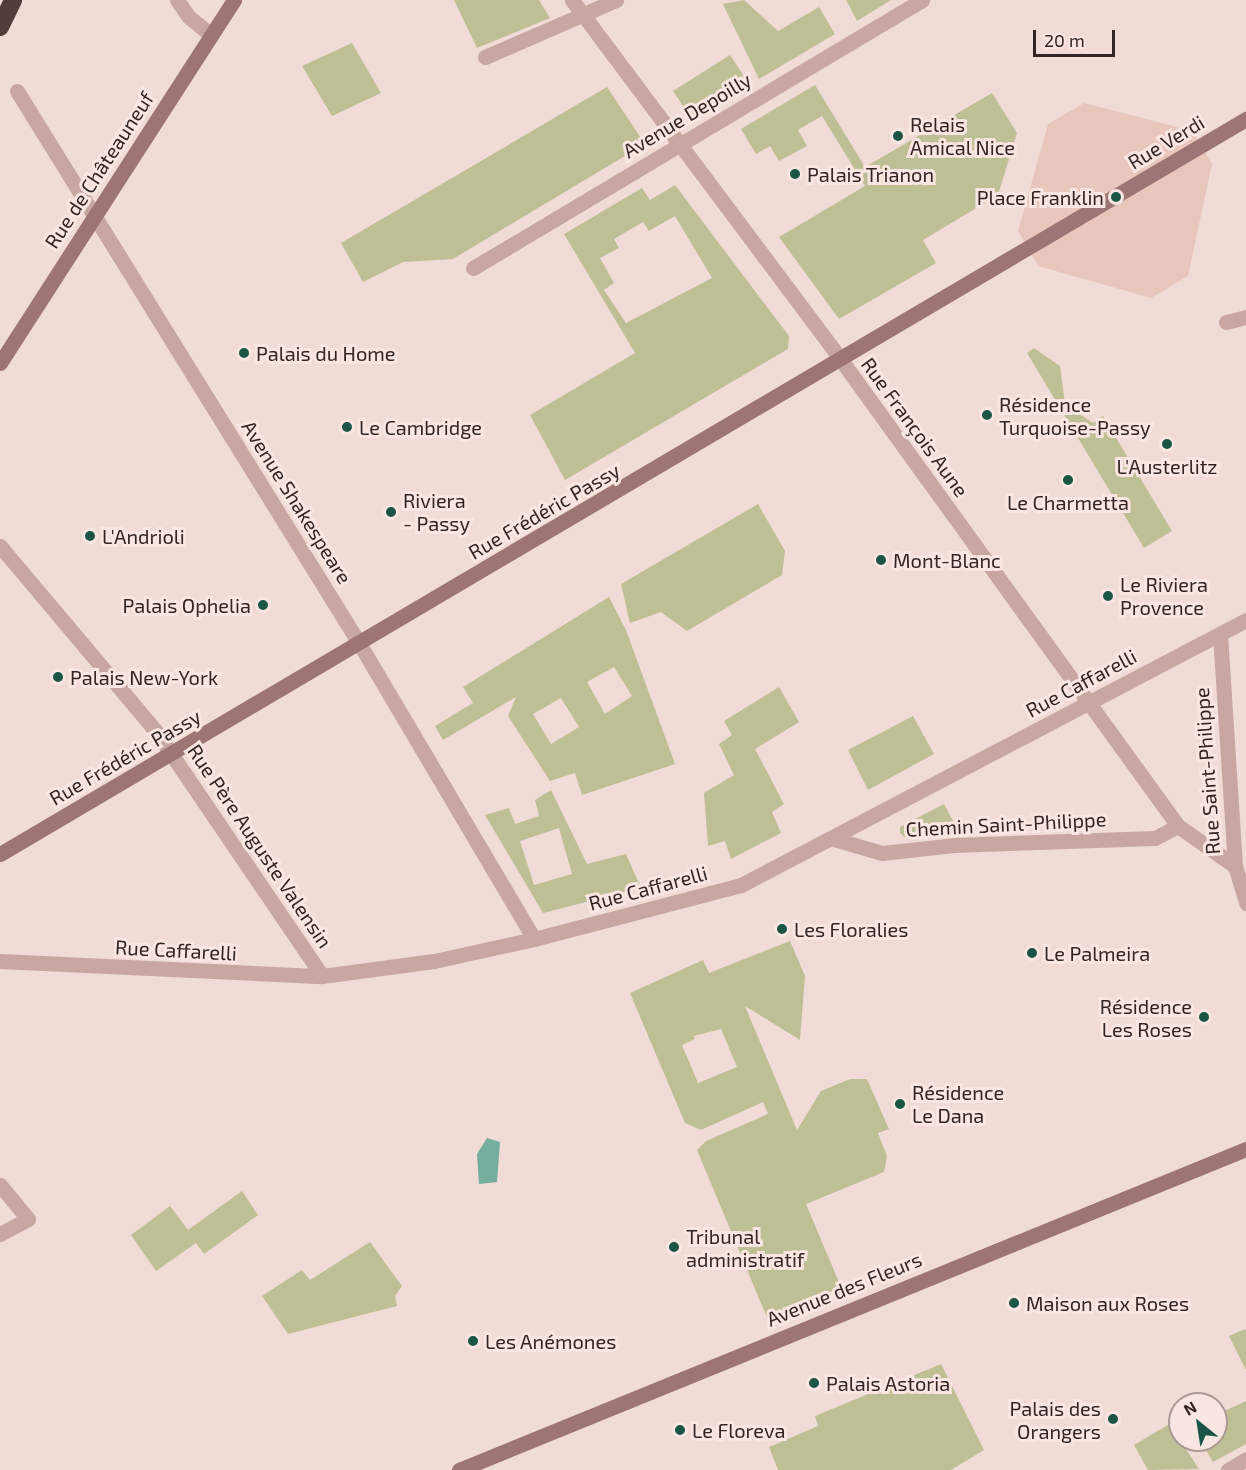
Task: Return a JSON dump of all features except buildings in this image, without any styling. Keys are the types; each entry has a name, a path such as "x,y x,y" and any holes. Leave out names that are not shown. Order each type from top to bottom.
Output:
{"highway":[{"path":"0,27 13,0"}],"street":[{"path":"177,0 189,17 211,35"},
{"name":"Rue de Châteauneuf","path":"0,363 234,0"},
{"name":"Rue François Aune","path":"572,0 841,360 1178,826 1234,866"},
{"path":"485,57 616,0"},
{"name":"Avenue Depoilly","path":"473,268 922,0"},
{"name":"Avenue Shakespeare","path":"16,91 359,643 534,939"},
{"name":"Rue Verdi","path":"1108,202 1246,119"},
{"name":"Rue Frédéric Passy","path":"0,854 1108,202"},
{"path":"1226,322 1246,317"},
{"name":"Rue Père Auguste Valensin","path":"0,546 172,753 322,976"},
{"name":"Rue Caffarelli","path":"0,961 322,976 434,961 534,939 741,885 834,839 1246,620"},
{"name":"Rue Saint-Philippe","path":"1220,634 1234,866 1246,903"},
{"name":"Chemin Saint-Philippe","path":"834,839 882,853 954,845 1155,838 1178,826"},
{"name":"Avenue des Fleurs","path":"459,1470 1246,1149"},
{"path":"0,1185 28,1220 0,1234"},
{"path":"1227,1470 1246,1459"}],"shaded area":[{"path":"454,0 539,0 550,18 477,48"},
{"path":"744,0 778,31 819,7 835,34 759,79 723,4"},
{"path":"846,0 891,0 857,21"},
{"path":"352,43 381,93 332,116 302,66"},
{"path":"730,55 750,85 692,119 673,91"},
{"path":"815,85 865,167 992,93 1017,133 998,195 923,240 936,263 839,319 779,237 865,186 822,116 798,130 807,146 779,161 770,146 756,154 741,129"},
{"path":"607,87 645,144 453,259 403,262 363,282 341,243"},
{"name":"Place Franklin","path":"1084,103 1193,131 1212,164 1188,276 1151,298 1038,266 1018,231 1048,124"},
{"path":"675,185 789,336 788,349 565,480 530,415 635,353 564,234 642,188 650,200","holes":["675,216 712,278 626,323 604,290 614,283 600,258 619,248 614,239 643,222 649,231"]},
{"path":"1034,348 1060,366 1065,404 1093,423 1103,416 1172,531 1144,548 1027,353"},
{"path":"758,504 785,551 782,575 687,631 661,612 630,623 621,584"},
{"path":"609,597 626,630 675,764 582,795 575,773 550,781 508,716 516,697 443,740 435,726 473,703 463,687","holes":["614,667 632,696 605,714 587,682","561,698 579,727 551,744 533,714"]},
{"path":"779,687 799,722 755,749 784,804 772,812 781,833 731,859 725,841 708,846 704,793 734,775 719,744 732,735 724,721"},
{"path":"913,716 934,754 868,790 848,750"},
{"path":"551,790 587,864 626,854 641,888 543,913 485,815 509,808 515,824 539,816 535,800","holes":["559,828 572,874 534,885 520,841"]},
{"path":"944,804 960,834 905,837 900,833 900,827"},
{"path":"790,941 805,976 800,1040 745,1006 797,1130 821,1091 850,1079 867,1079 889,1129 878,1133 887,1156 884,1172 806,1204 841,1287 768,1320 697,1150 706,1141 768,1114 763,1102 701,1130 685,1123 630,993 703,960 709,973","holes":["721,1029 737,1067 698,1083 682,1045 695,1039 694,1036"]},
{"path":"487,1138 500,1142 497,1182 479,1184 477,1154"},
{"path":"242,1191 258,1215 204,1254 196,1243 156,1271 131,1235 170,1206 188,1230"},
{"path":"370,1242 402,1286 395,1296 397,1306 288,1334 262,1296 302,1270 310,1280"},
{"path":"1245,1329 1246,1331 1246,1370 1229,1336"},
{"path":"941,1364 984,1450 951,1470 778,1470 769,1447 818,1426 815,1416"},
{"path":"1246,1401 1246,1444 1213,1462 1207,1452 1228,1452 1228,1409"},
{"path":"1168,1425 1168,1452 1188,1452 1199,1469 1148,1470 1134,1445"}],"place":[{"name":"Relais Amical Nice","path":"898,136"},
{"name":"Palais Trianon","path":"795,174"},
{"name":"Place Franklin","path":"1116,197"},
{"name":"Palais du Home","path":"244,353"},
{"name":"Résidence Turquoise-Passy","path":"987,415"},
{"name":"Le Cambridge","path":"347,427"},
{"name":"L'Austerlitz","path":"1167,444"},
{"name":"Le Charmetta","path":"1068,480"},
{"name":"Riviera - Passy","path":"391,512"},
{"name":"L'Andrioli","path":"90,536"},
{"name":"Mont-Blanc","path":"881,560"},
{"name":"Le Riviera Provence","path":"1108,596"},
{"name":"Palais Ophelia","path":"263,605"},
{"name":"Palais New-York","path":"58,677"},
{"name":"Les Floralies","path":"782,929"},
{"name":"Le Palmeira","path":"1032,953"},
{"name":"Résidence Les Roses","path":"1204,1017"},
{"name":"Résidence Le Dana","path":"900,1104"},
{"name":"Tribunal administratif","path":"674,1247"},
{"name":"Maison aux Roses","path":"1014,1303"},
{"name":"Les Anémones","path":"473,1341"},
{"name":"Palais Astoria","path":"814,1383"},
{"name":"Palais des Orangers","path":"1113,1419"},
{"name":"Le Floreva","path":"680,1430"}]}
